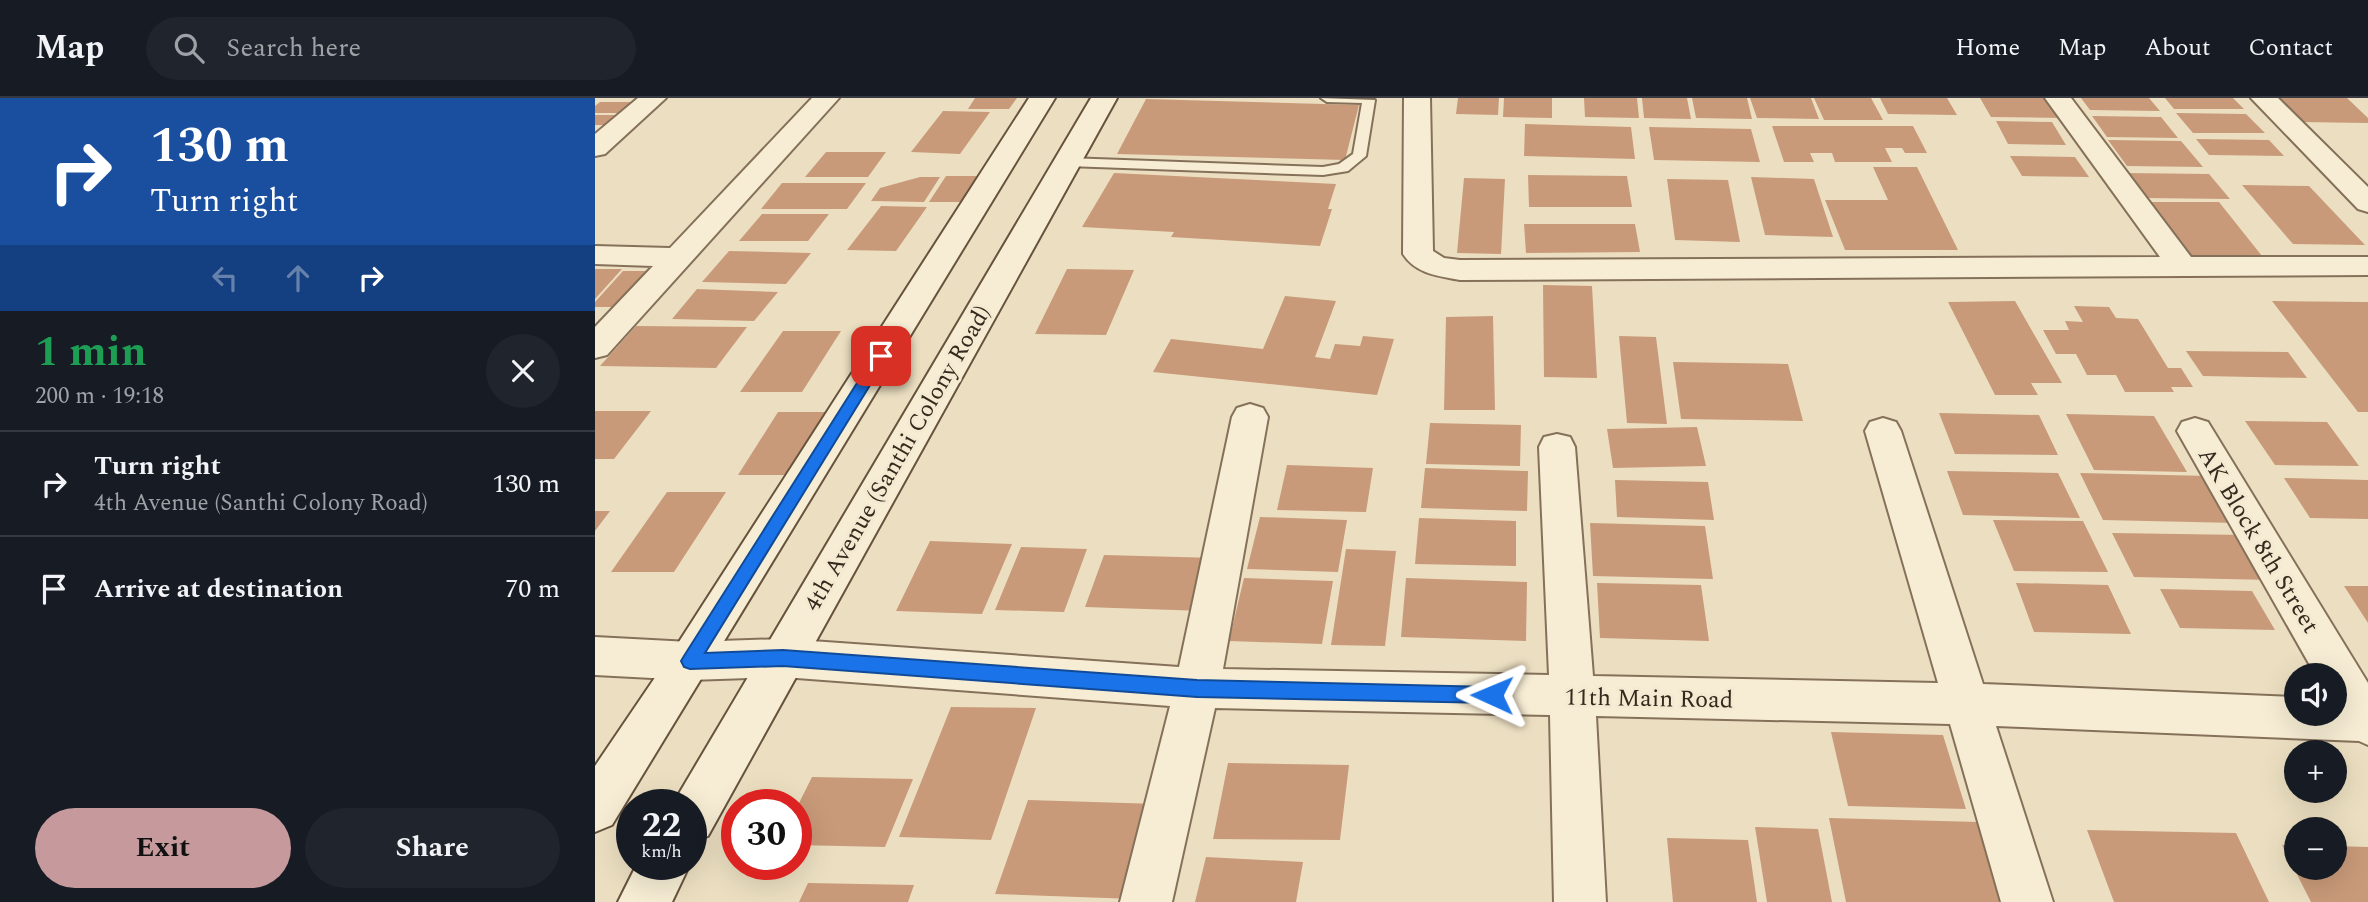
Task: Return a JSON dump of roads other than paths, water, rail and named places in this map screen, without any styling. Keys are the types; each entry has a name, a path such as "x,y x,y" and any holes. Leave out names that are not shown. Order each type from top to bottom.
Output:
{"street":[{"path":"595,148 653,98"},
{"path":"595,347 826,98"},
{"path":"595,808 1042,98"},
{"name":"4th Avenue (Santhi Colony Road)","path":"707,791 1104,98"},
{"path":"1417,98 1418,254 1435,266 1460,270 2368,265"},
{"path":"2057,98 2182,265"},
{"path":"2264,98 2368,203"},
{"path":"595,255 679,257"},
{"path":"1146,902 1197,688 1250,417"},
{"path":"1883,431 2027,902"},
{"name":"AK Block 8th Street","path":"2195,431 2367,722"},
{"path":"1557,447 1572,697 1580,902"},
{"name":"11th Main Road","path":"595,656 690,661 783,658 1197,688 1967,704 2367,722"},
{"path":"644,902 656,880"}],"lane":[{"path":"1067,162 1323,171 1343,167 1359,156 1369,100 1327,98"}]}
